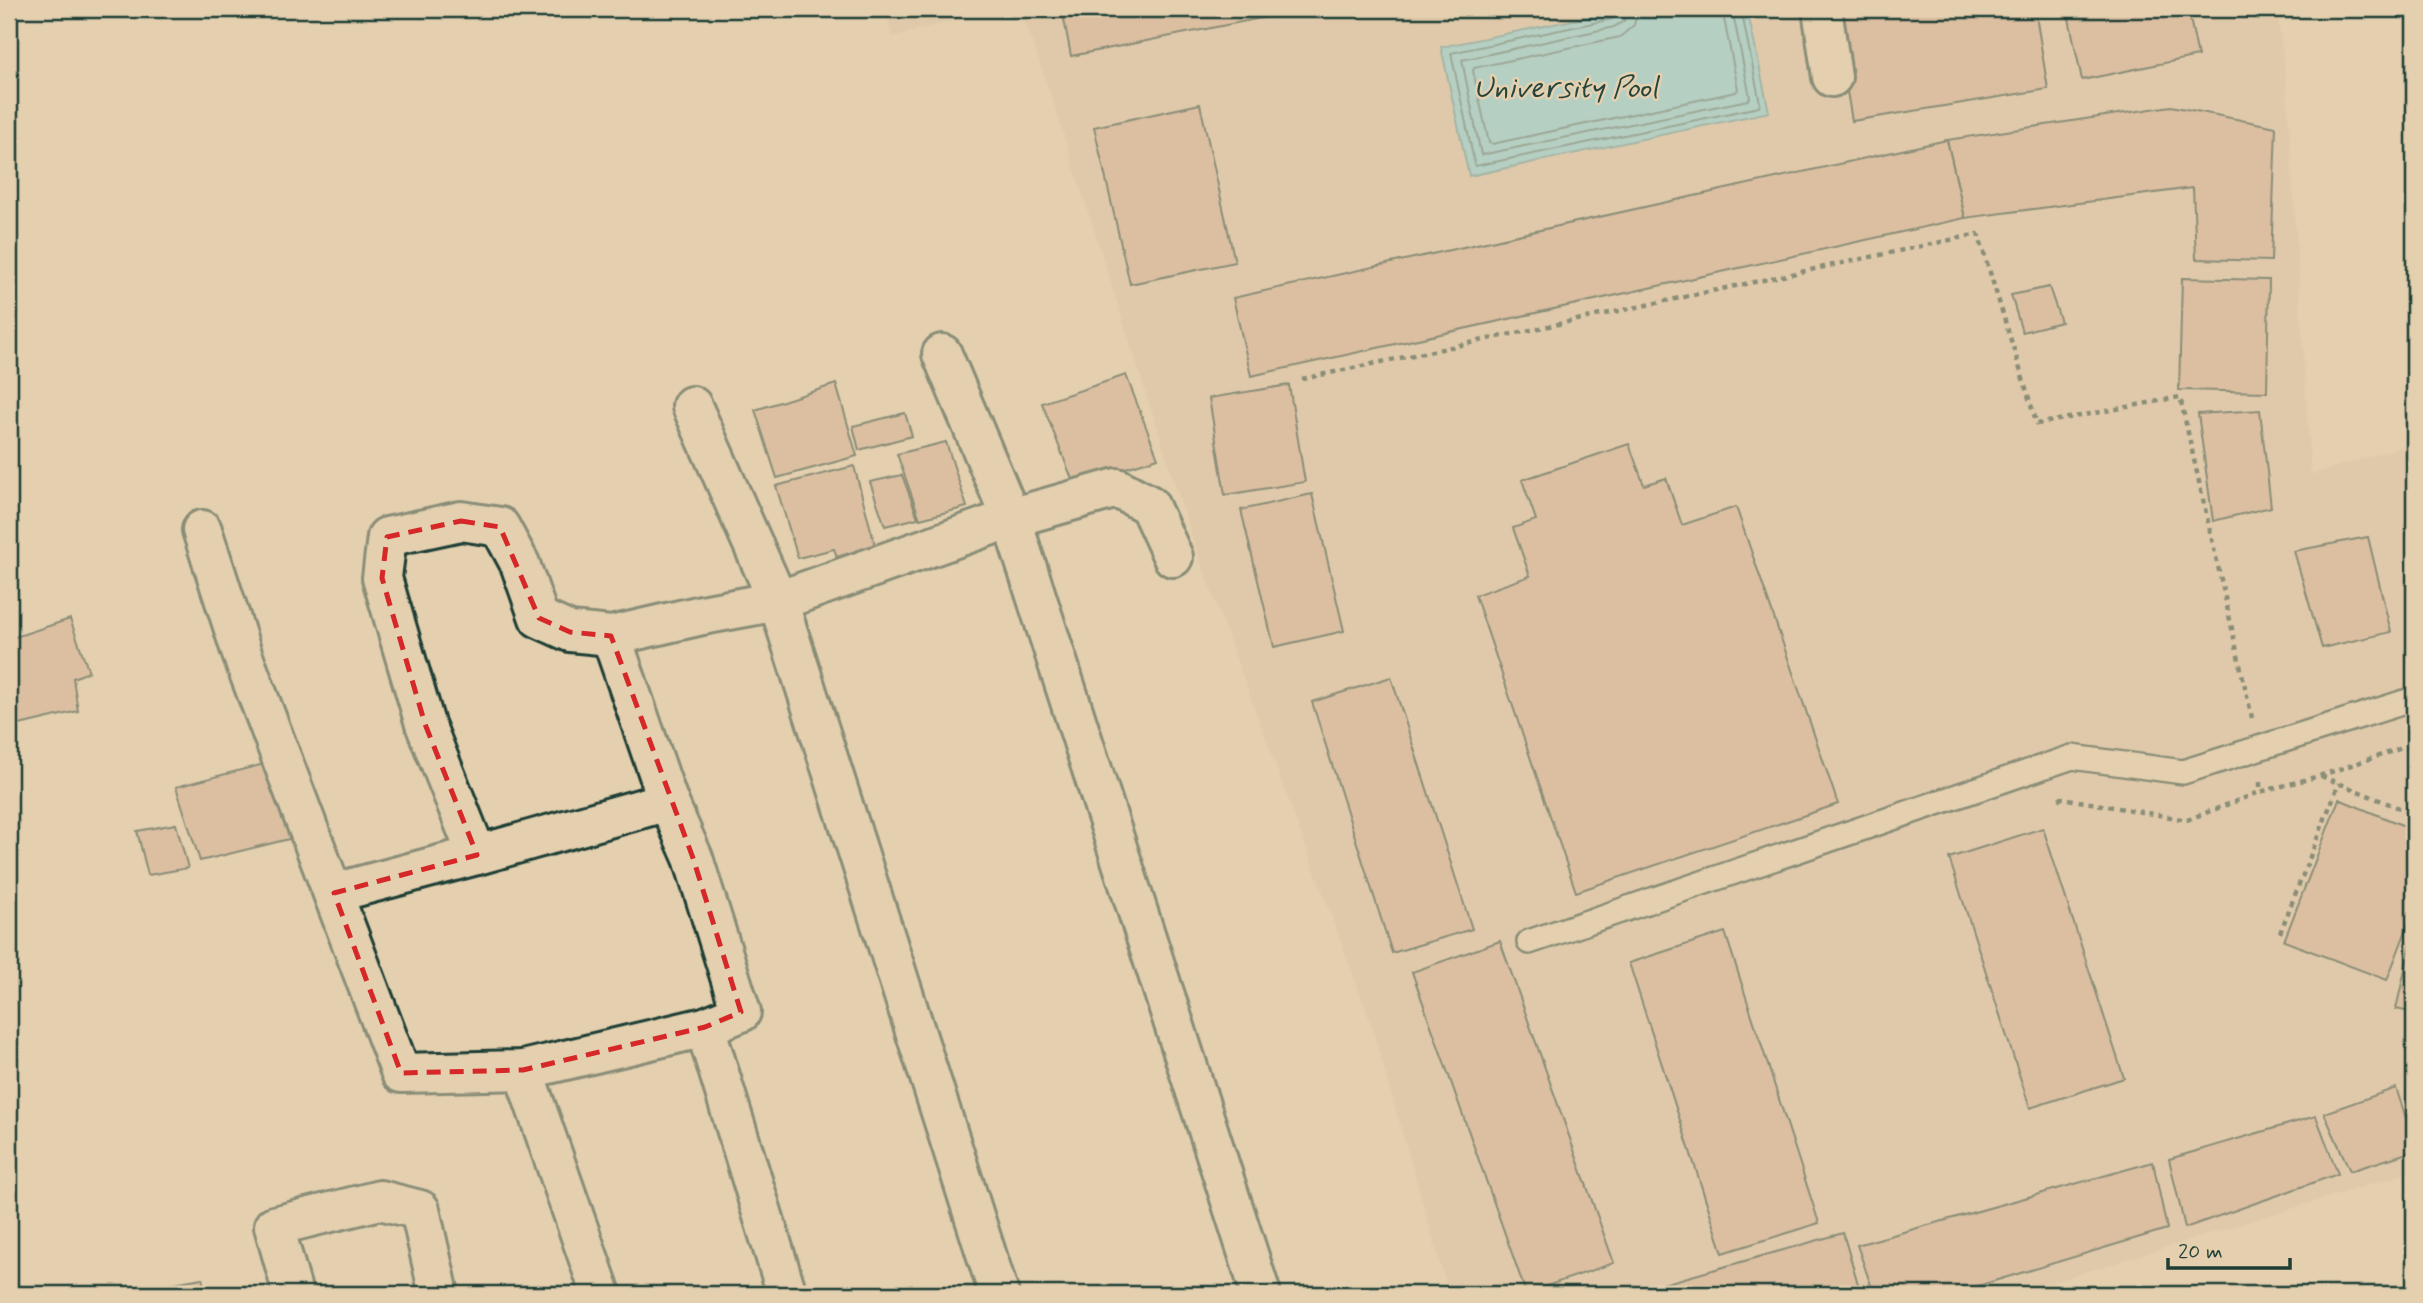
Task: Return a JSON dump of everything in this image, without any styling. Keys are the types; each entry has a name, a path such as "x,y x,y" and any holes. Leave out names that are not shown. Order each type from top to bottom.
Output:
{"street":[{"path":"1822,9 1832,77"},
{"path":"942,354 1011,518 1261,1294"},
{"path":"692,405 778,601 999,1294"},
{"path":"477,855 425,724 382,578 387,537 461,521 500,527 520,564 539,618 570,632 611,636 778,601 1011,518 1117,488 1149,505 1173,557"},
{"path":"202,530 242,654 401,1073 523,1070 705,1027 741,1012 693,858 668,801 611,636"},
{"path":"334,893 668,801"},
{"path":"705,1027 787,1294"},
{"path":"523,1070 601,1294"},
{"path":"293,1294 274,1226 380,1200 420,1210 439,1294"}],"lane":[{"path":"1530,942 2072,757 2183,772 2414,699"}],"path":[{"path":"1302,379 1978,234 2037,424 2180,397 2259,749 2260,792"},
{"path":"2049,802 2062,797 2187,820 2260,792 2319,776 2414,744"},
{"path":"2319,776 2414,814"},
{"path":"2280,933 2339,783"}],"highlighted area":[{"path":"461,521 500,527 539,618 570,632 611,636 693,858 741,1012 705,1027 523,1070 401,1073 334,893 477,855 425,724 382,578 387,537"}],"shaded area":[{"path":"885,9 998,9 892,37"},
{"path":"1020,9 2277,9 2287,86 2311,474 2414,443 2414,1171 2015,1294 1449,1294 1370,1021 1197,553 1051,96"}],"water":[{"name":"University Pool","path":"1627,9 1747,9 1769,112 1469,176 1441,47"}],"building":[{"path":"1062,9 1306,9 1071,56"},
{"path":"1833,9 2035,9 2048,89 1852,121"},
{"path":"2067,9 2188,9 2198,56 2082,80"},
{"path":"1200,104 1235,262 1130,284 1094,127"},
{"path":"2171,106 2276,127 2271,261 2196,259 2193,188 1965,218 1947,140"},
{"path":"1947,140 1965,218 1251,376 1233,298"},
{"path":"2182,278 2269,280 2267,392 2179,390"},
{"path":"2049,287 2061,322 2022,332 2011,295"},
{"path":"1126,375 1158,458 1074,484 1042,403"},
{"path":"836,384 857,456 777,478 755,410"},
{"path":"1289,385 1305,482 1225,495 1209,398"},
{"path":"2260,410 2271,507 2213,521 2198,414"},
{"path":"905,413 912,436 859,450 853,426"},
{"path":"946,442 967,507 920,519 897,454"},
{"path":"1629,444 1644,485 1666,478 1682,525 1736,507 1838,804 1576,892 1475,595 1530,576 1513,528 1536,520 1522,480"},
{"path":"854,466 875,545 837,557 834,549 798,558 776,486"},
{"path":"902,475 918,518 885,526 870,482"},
{"path":"1312,494 1344,631 1274,647 1241,510"},
{"path":"2368,537 2391,632 2322,648 2294,551"},
{"path":"70,619 89,672 73,678 78,711 11,727 9,639"},
{"path":"1391,677 1472,929 1392,953 1312,702"},
{"path":"272,762 297,837 200,861 176,787"},
{"path":"2339,799 2414,830 2414,910 2387,980 2284,941"},
{"path":"176,824 188,868 148,875 137,831"},
{"path":"2043,828 2124,1078 2030,1108 1949,858"},
{"path":"1725,932 1819,1223 1723,1253 1629,963"},
{"path":"1500,941 1614,1263 1526,1293 1412,972"},
{"path":"2411,943 2414,943 2414,1013 2396,1009"},
{"path":"2396,1088 2414,1142 2414,1151 2350,1171 2324,1113"},
{"path":"2316,1116 2338,1174 2185,1228 2169,1159"},
{"path":"2153,1162 2167,1229 1951,1294 1874,1294 1857,1245"},
{"path":"1843,1233 1861,1294 1628,1294"},
{"path":"202,1278 206,1294 142,1294 141,1289"}]}
